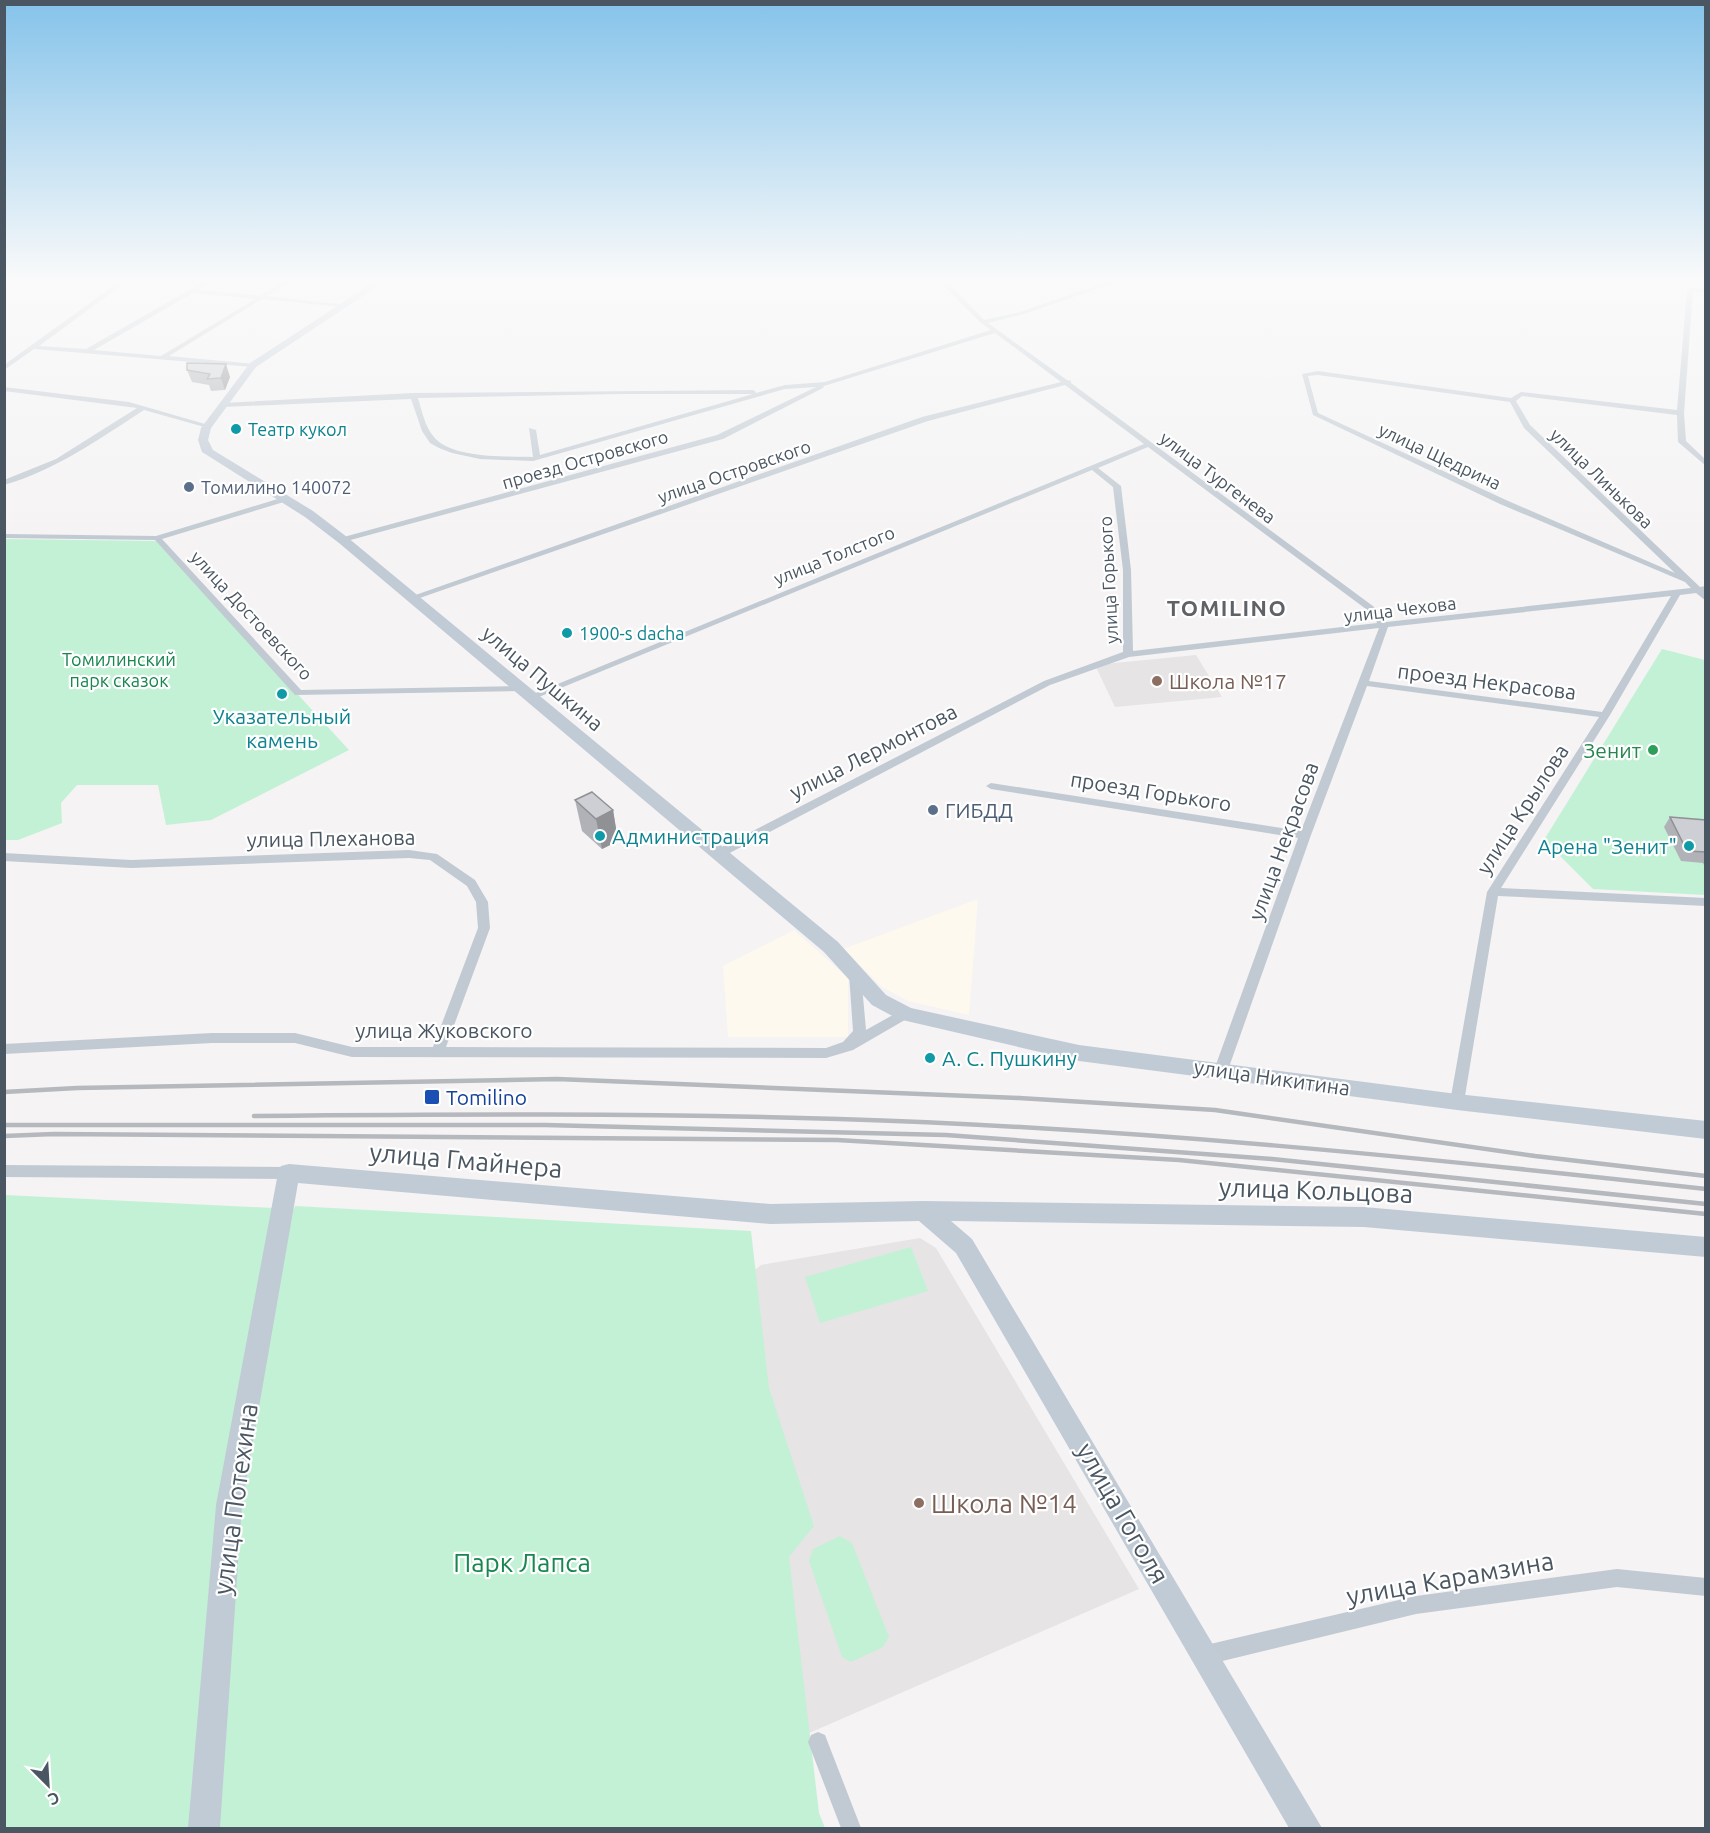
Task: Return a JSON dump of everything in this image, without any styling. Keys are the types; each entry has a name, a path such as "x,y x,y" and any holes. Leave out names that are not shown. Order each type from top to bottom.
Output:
{"main road":[{"path":"207,427 251,368"},
{"name":"улица Пушкина","path":"207,427 203,440 207,452 284,499 344,540 831,947 855,974"},
{"name":"улица Никитина","path":"855,974 879,1000 906,1014 1079,1053 1457,1102 1706,1130"},
{"name":"улица Гмайнера","path":"289,1173 770,1214 923,1211"},
{"name":"улица Потехина","path":"204,1828 229,1505 289,1173"},
{"name":"улица Кольцова","path":"923,1211 1364,1217 1706,1247"},
{"name":"улица Гоголя","path":"923,1211 964,1246 1306,1828"}],"street":[{"path":"413,394 421,419 434,442 456,452 497,458 537,457 785,387 826,384 879,368"},
{"name":"улица Тургенева","path":"1049,368 1378,614 1384,628"},
{"path":"1684,368 1680,413 1682,442 1706,464"},
{"name":"улица Щедрина","path":"1512,400 1318,373 1304,375 1315,414 1503,502 1684,580"},
{"name":"улица Островского","path":"411,598 925,419 1017,393 1069,382"},
{"name":"проезд Островского","path":"344,540 720,437 826,384"},
{"path":"4,389 100,399 144,407 207,427"},
{"path":"223,405 413,394 575,391 763,393"},
{"name":"улица Линькова","path":"1680,413 1521,394 1512,400 1527,426 1684,580 1701,590 1706,598"},
{"path":"4,483 22,478 64,457 144,407"},
{"path":"532,430 537,457"},
{"name":"улица Толстого","path":"526,693 1150,444"},
{"name":"улица Горького","path":"1047,683 1128,654 1126,570 1117,486 1092,467"},
{"path":"4,536 157,538 284,499"},
{"name":"улица Достоевского","path":"157,538 298,693 526,693"},
{"name":"улица Чехова","path":"1128,654 1384,628 1644,595 1676,595 1701,590"},
{"name":"улица Крылова","path":"1457,1102 1492,892 1605,715 1676,595"},
{"name":"улица Некрасова","path":"1221,1070 1305,835 1384,628"},
{"name":"улица Лермонтова","path":"718,854 1047,683"},
{"name":"проезд Некрасова","path":"1364,684 1605,715"},
{"name":"проезд Горького","path":"991,786 1305,835"},
{"name":"улица Плеханова","path":"4,856 132,864 409,854 433,857 471,883 482,902 484,928 438,1051"},
{"path":"1492,892 1706,902"},
{"path":"848,1046 860,1032 855,974"},
{"name":"улица Жуковского","path":"4,1049 212,1038 295,1038 352,1052 826,1053 848,1046 906,1014"},
{"name":"улица Гмайнера","path":"4,1171 289,1173"},
{"name":"улица Карамзина","path":"1206,1655 1416,1605 1617,1578 1706,1587"},
{"path":"818,1742 851,1828"}],"shaded area":[{"name":"Школа №17","path":"1196,655 1222,697 1115,707 1095,665"},
{"path":"978,899 969,1015 908,1001 882,987 843,949"},
{"path":"794,930 848,978 848,1037 728,1037 723,966"},
{"name":"Школа №14","path":"920,1238 936,1248 1139,1589 791,1741 735,1286 761,1265"}],"green space":[{"name":"Томилинский парк сказок","path":"5,539 156,541 349,750 211,820 166,825 158,785 77,785 61,803 62,823 18,840 5,840"},
{"name":"Зенит","path":"1662,649 1705,660 1705,895 1593,889 1544,840"},
{"name":"Парк Лапса","path":"5,1195 294,1209 295,1206 751,1231 769,1388 814,1526 789,1557 819,1813 825,1828 5,1828"},
{"path":"911,1247 928,1291 820,1323 805,1277"},
{"path":"840,1536 852,1543 889,1637 883,1647 851,1662 842,1657 809,1561 813,1549"}],"building":[{"path":"187,368 225,368 221,378 207,379 210,374 187,370"},
{"path":"592,792 613,810 596,819 575,800"},
{"path":"1670,817 1706,820 1706,852 1687,851"}],"railway":[{"path":"4,1092 77,1088 557,1079 1019,1098 1215,1110 1535,1156 1706,1176"},
{"path":"254,1116 620,1115 948,1123 1273,1145 1706,1189"},
{"path":"4,1125 545,1125 946,1135 1272,1159 1706,1204"},
{"path":"4,1136 54,1134 837,1140 1179,1160 1706,1214"}],"place":[{"name":"Театр кукол","path":"236,429"},
{"name":"Томилино 140072","path":"189,487"},
{"name":"1900-s dacha","path":"567,633"},
{"name":"Школа №17","path":"1157,681"},
{"name":"Указательный камень","path":"282,694"},
{"name":"Зенит","path":"1653,750"},
{"name":"ГИБДД","path":"933,810"},
{"name":"Администрация","path":"600,836"},
{"name":"Арена \"Зенит\"","path":"1689,846"},
{"name":"А. С. Пушкину","path":"930,1058"},
{"name":"Tomilino","path":"432,1097"},
{"name":"Школа №14","path":"919,1503"}],"district":[{"name":"TOMILINO","path":"1227,607"}]}
